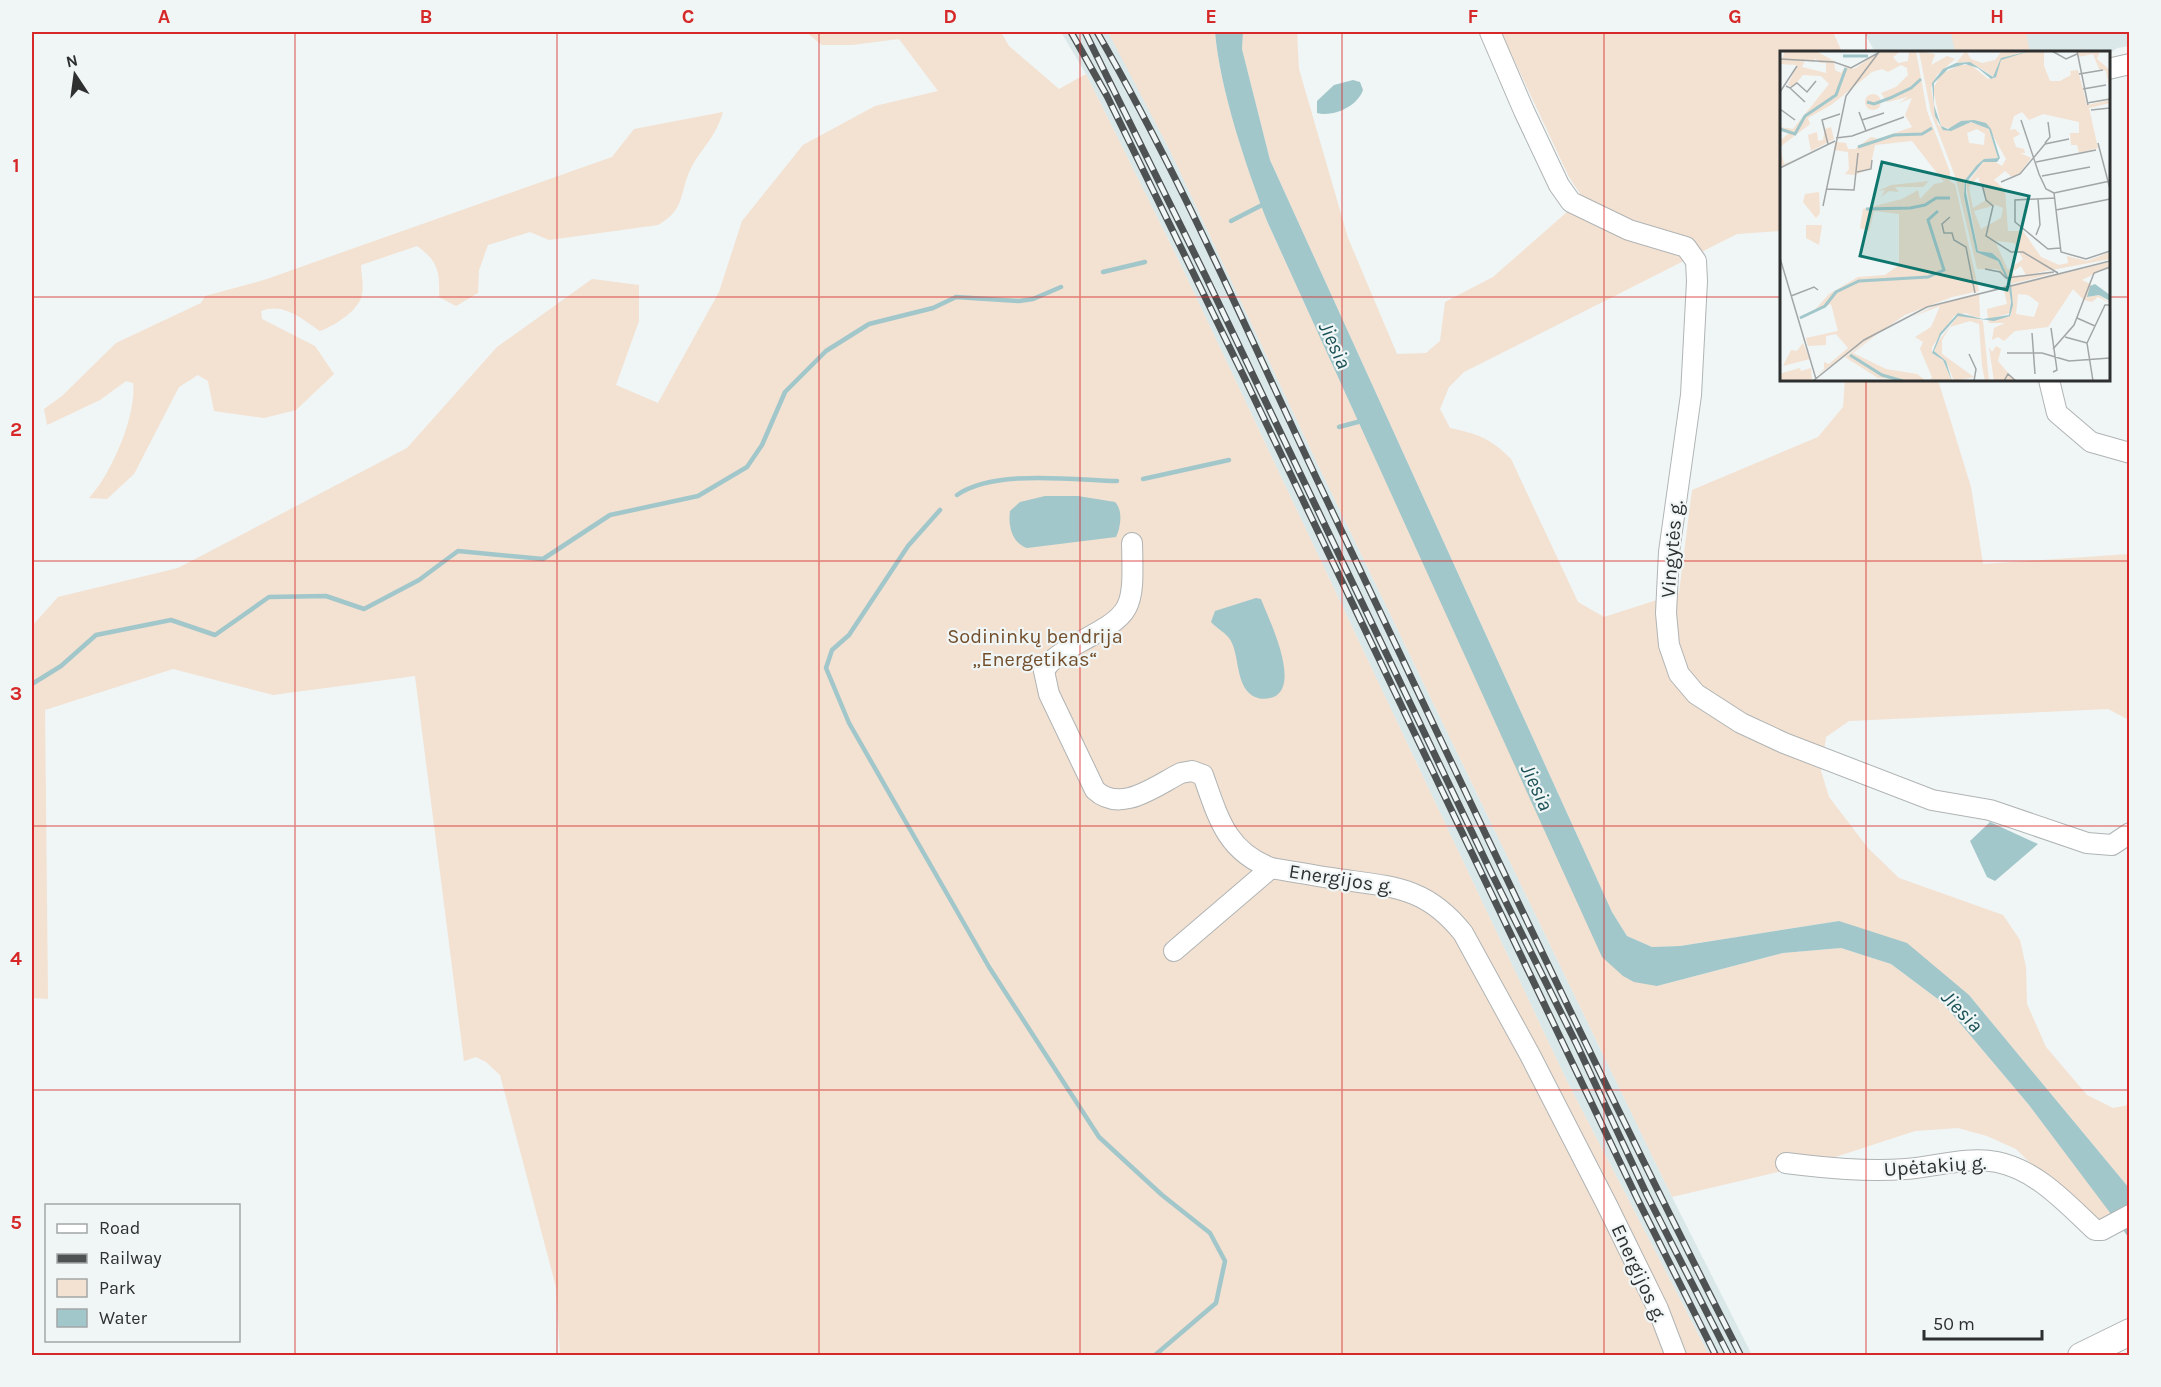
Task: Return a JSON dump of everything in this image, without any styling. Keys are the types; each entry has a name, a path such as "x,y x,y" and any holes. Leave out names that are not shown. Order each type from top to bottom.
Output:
{"main road":[{"path":"2090,1351 2130,1332"}],"street":[{"name":"Vingytės g.","path":"1490,32 1559,186 1570,202 1629,230 1686,247 1696,261 1691,395 1669,552 1666,613 1669,645 1679,674 1696,694 1741,723 1784,743 1932,800 1990,810 2087,843 2112,844 2130,833"},
{"path":"2110,69 2130,64"},
{"path":"2049,381 2057,413 2091,442 2130,453"},
{"name":"Energijos g.","path":"1132,543 1133,590 1122,616 1111,625 1059,654 1047,664 1044,671 1049,694 1095,790 1103,797 1119,801 1181,773 1192,771 1203,775 1229,839 1256,862 1271,868 1384,884 1410,891 1427,899 1451,918 1463,933 1551,1095 1658,1309 1676,1356"},
{"path":"1174,951 1271,868"},
{"name":"Upėtakių g.","path":"1786,1163 1875,1170 1965,1161 1998,1162 2029,1175 2057,1194 2095,1230 2112,1226 2130,1215"}],"shaded area":[{"path":"1061,32 1108,32 1123,59 1170,151 1317,463 1672,1197 1752,1355 1709,1355 1567,1081 1180,263 1086,74"},
{"path":"1864,32 2129,32 2129,46 2117,48 2110,53 2110,51 1874,51"}],"green space":[{"name":"Sodininkų bendrija „Energetikas“","path":"806,32 1001,32 1009,46 1059,89 1086,74 1180,263 1567,1081 1709,1355 560,1355 556,1287 500,1075 486,1062 476,1057 464,1061 415,676 273,695 173,669 45,710 48,999 32,998 32,626 58,597 178,568 407,448 497,347 592,279 639,285 639,321 616,385 658,403 719,292 742,221 803,145 875,106 938,91 899,39 852,45 822,45"},
{"path":"1108,32 1215,32 1228,103 1267,221 1603,957 1657,986 1783,953 1841,948 1891,964 1943,1003 2029,1105 2114,1217 2106,1223 2089,1221 2016,1149 1987,1136 1958,1128 1915,1131 1820,1162 1672,1197 1317,463 1170,151"},
{"path":"1243,32 1297,32 1299,69 1348,238 1397,354 1426,353 1440,341 1445,302 1493,277 1583,198 1569,177 1501,32 1833,32 1842,51 1780,51 1780,231 1737,234 1464,372 1449,387 1440,409 1450,428 1483,438 1497,446 1511,459 1578,602 1604,617 1679,593 1692,490 1818,437 1843,407 1845,381 1938,381 1971,487 1983,564 2129,554 2129,720 2108,709 1849,721 1826,737 1821,771 1829,797 1868,848 1899,878 2003,915 2020,940 2026,967 2027,1004 2046,1047 2087,1095 2113,1108 2129,1105 2129,1188 1969,995 1839,921 1680,946 1652,947 1627,936 1612,912 1270,160 1242,49"},
{"path":"1951,32 2026,32 2030,51 1955,51"},
{"path":"723,112 713,135 692,166 678,206 667,219 658,225 549,240 530,232 488,245 479,270 478,293 456,306 439,297 436,267 417,246 361,265 363,287 357,306 346,317 326,329 320,331 285,310 261,311 262,319 315,346 334,374 296,410 264,418 214,411 208,381 198,375 179,387 134,474 107,499 89,498 106,475 121,444 131,411 133,383 126,381 100,400 47,425 44,409 62,396 116,343 201,303 205,296 264,280 612,157 634,129"}],"water":[{"name":"Jiesia","path":"1215,32 1243,32 1242,49 1270,160 1612,912 1627,936 1652,947 1680,946 1839,921 1907,943 1969,995 2129,1188 2129,1238 2029,1105 1943,1003 1891,964 1841,948 1783,953 1657,986 1634,982 1623,976 1602,957 1267,221 1228,103"},
{"path":"1353,80 1360,82 1363,90 1356,101 1337,112 1317,113 1317,101 1334,85"},
{"path":"1045,496 1078,496 1115,502 1118,505 1120,519 1116,537 1027,548 1022,546 1012,533 1010,511 1020,502"},
{"path":"1256,598 1261,599 1271,622 1284,669 1284,682 1280,692 1267,699 1253,696 1245,688 1231,641 1211,622 1215,611"},
{"path":"1990,822 2038,844 1995,881 1987,877 1970,841"}],"waterway":[{"path":"1231,221 1266,203"},
{"path":"1103,272 1145,262"},
{"path":"32,684 61,666 96,635 171,620 215,635 269,597 326,596 364,609 419,580 458,551 543,559 610,515 698,496 747,467 762,445 785,392 826,351 869,324 933,308 956,297 1019,301 1033,299 1061,287"},
{"path":"1339,427 1365,420"},
{"path":"1143,479 1229,460"},
{"path":"957,495 973,487 1012,479 1057,478 1117,481"},
{"path":"940,510 908,546 849,635 832,650 826,668 849,723 989,967 1099,1137 1162,1195 1210,1233 1225,1261 1216,1303 1154,1356"}],"railway":[{"path":"1071,32 1107,96 1246,381 1637,1198 1716,1356"},
{"path":"1085,32 1206,277 1491,872 1577,1045 1647,1195 1729,1356"},
{"path":"1097,32 1186,201 1633,1141 1741,1356"}]}
